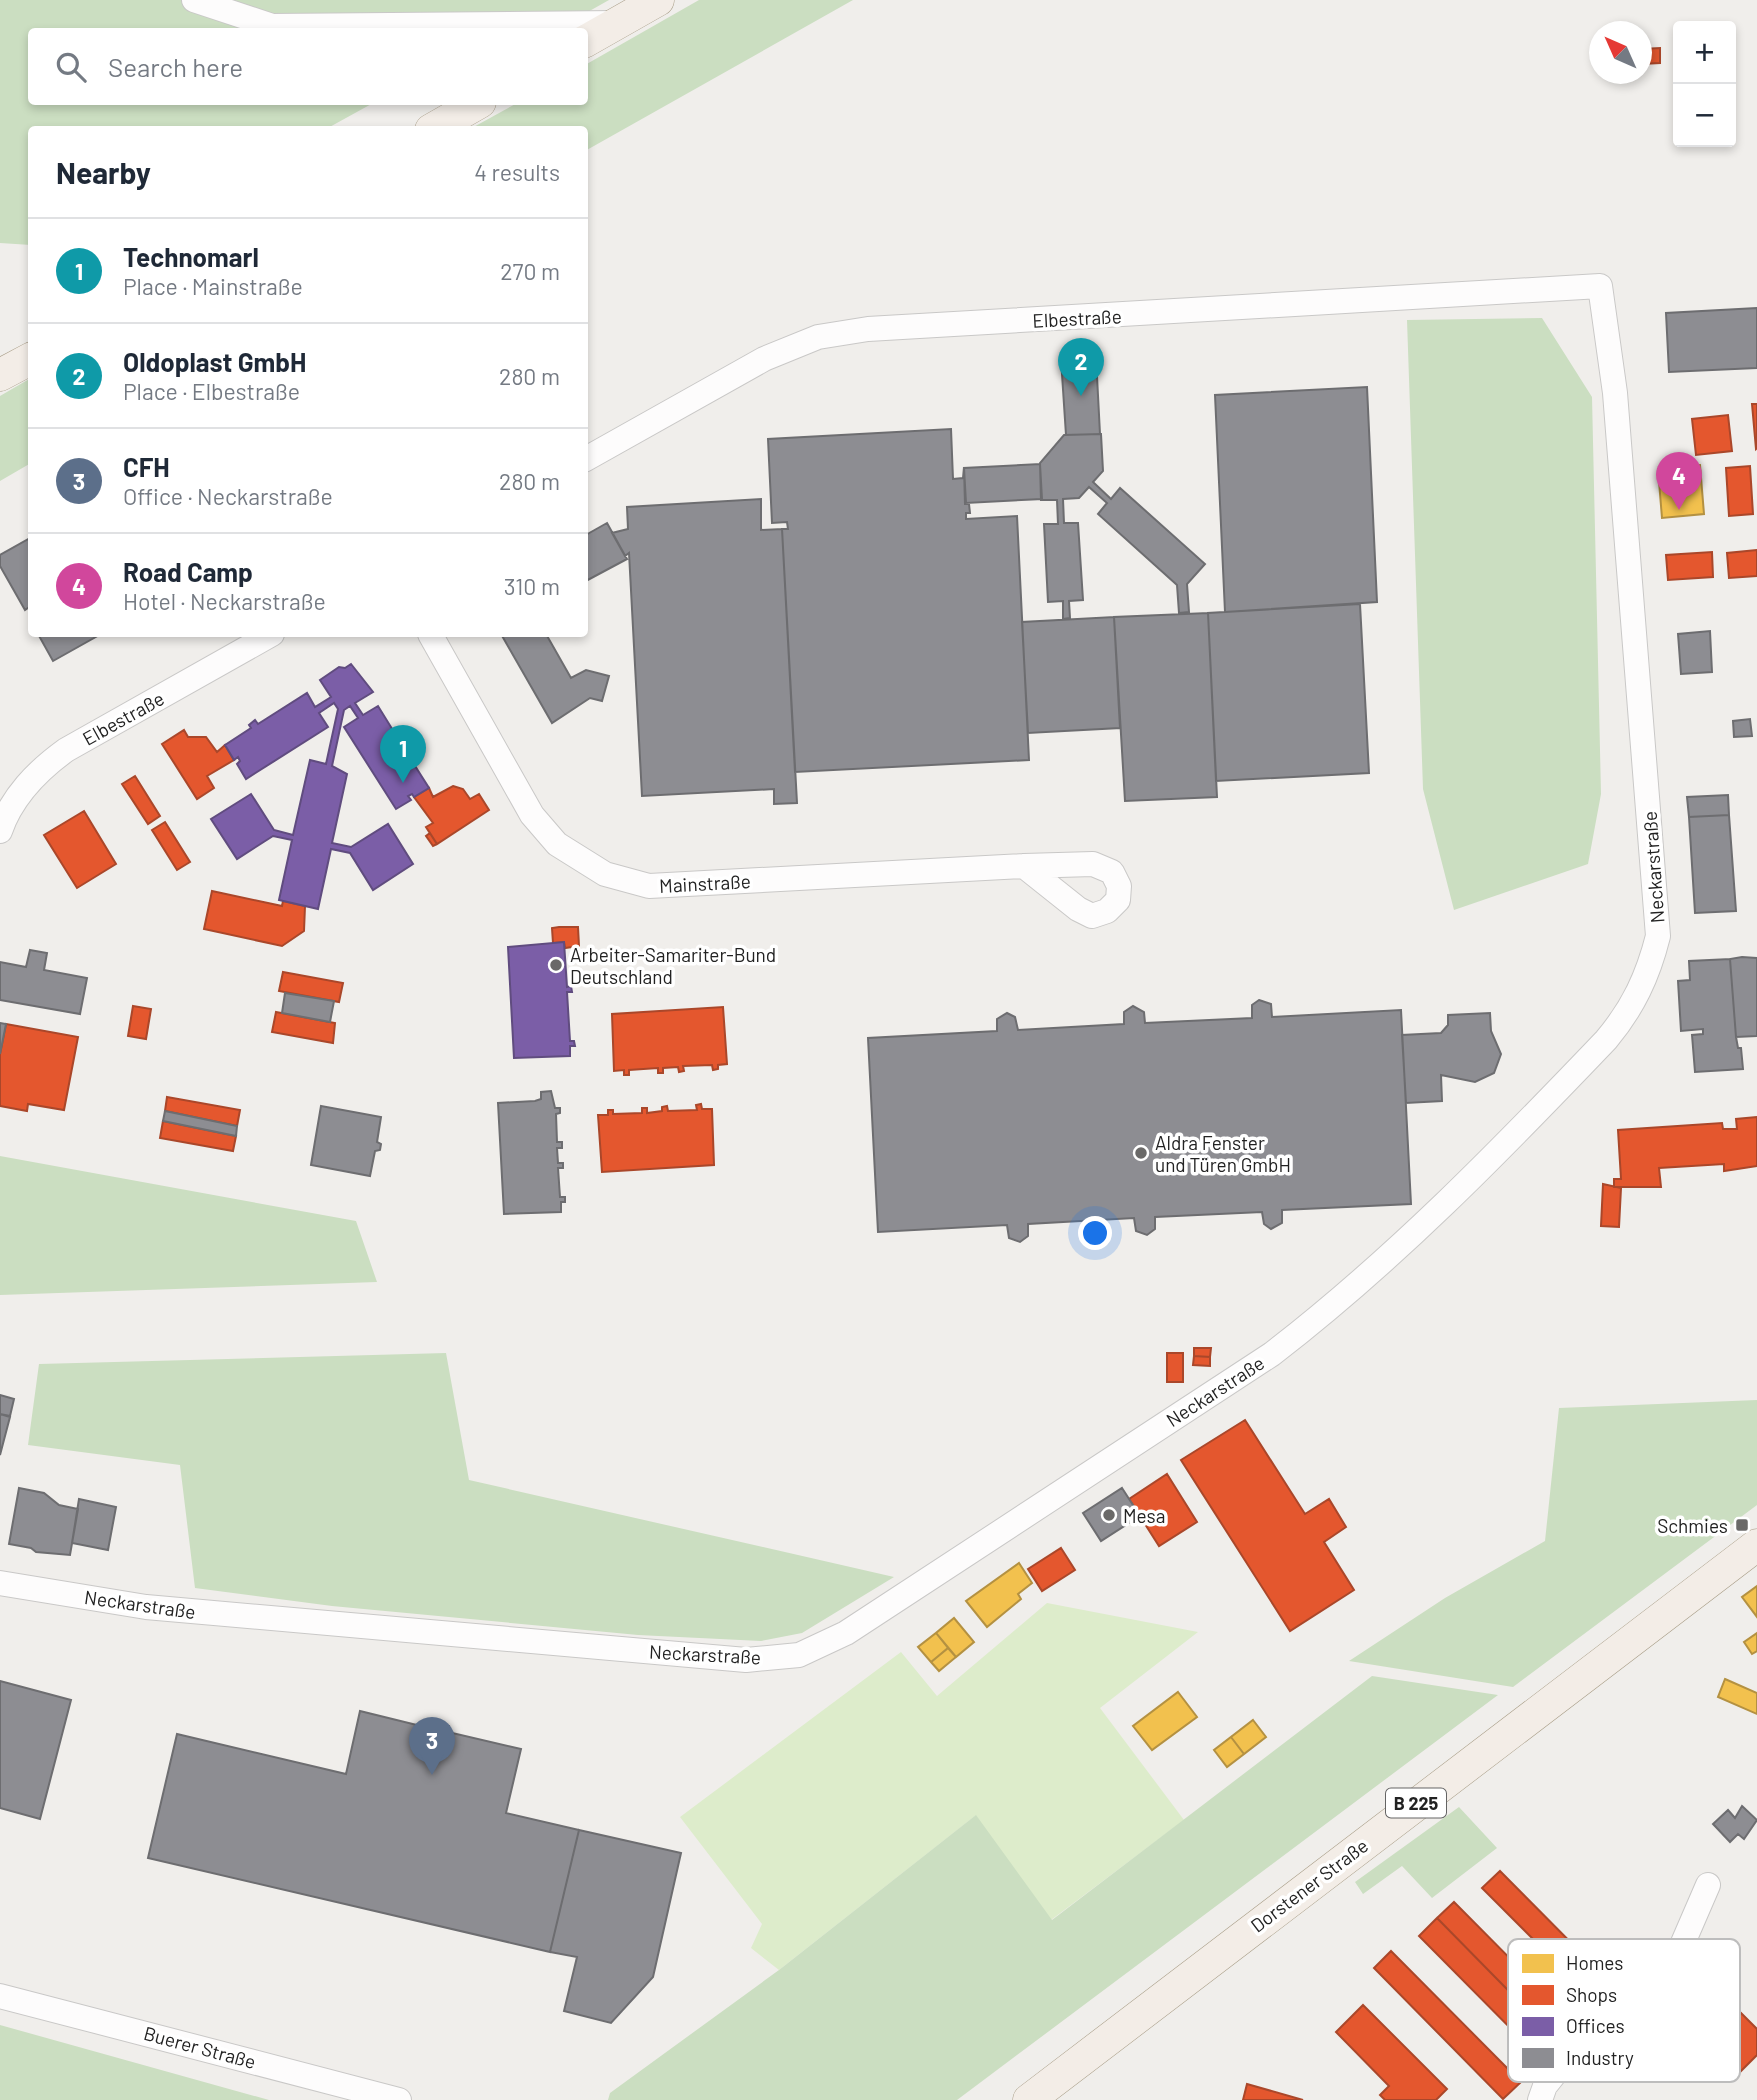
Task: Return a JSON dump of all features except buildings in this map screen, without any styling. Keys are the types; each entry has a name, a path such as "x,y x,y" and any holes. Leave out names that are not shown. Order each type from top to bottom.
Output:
{"main road":[{"path":"588,40 658,0"},
{"path":"438,126 475,105"},
{"path":"0,375 28,360"},
{"name":"Dorstener Straße","path":"1029,2100 1757,1545"}],"street":[{"path":"194,0 272,26 618,23"},
{"name":"Elbestraße","path":"588,458 764,359 818,337 868,329 1600,286"},
{"name":"Neckarstraße","path":"0,1583 174,1610 746,1660 799,1655 846,1633 1272,1353 1321,1316 1459,1192 1606,1040 1627,1015 1653,955 1658,936 1633,614 1615,393 1600,286"},
{"name":"Elbestraße","path":"0,831 23,787 42,767 66,750 267,637"},
{"name":"Mainstraße","path":"432,637 532,816 556,844 605,874 649,886 1024,866"},
{"path":"1685,1939 1708,1885"},
{"name":"Buerer Straße","path":"0,1996 399,2100"},
{"path":"1540,2100 1548,2082"}],"green space":[{"path":"0,0 609,0 559,28 28,28 28,105 370,105 331,126 28,126 28,245 0,243"},
{"path":"699,0 853,0 588,149 588,126 475,126 514,105 588,105 588,63"},
{"path":"1542,318 1592,397 1601,794 1588,864 1454,910 1423,789 1407,320"},
{"path":"28,380 28,465 0,481 0,396"},
{"path":"0,1156 356,1221 377,1282 0,1295"},
{"path":"446,1353 469,1480 894,1577 802,1633 761,1641 638,1635 332,1606 195,1588 180,1465 28,1445 39,1364"},
{"path":"1757,1400 1757,1505 1513,1687 1349,1661 1445,1598 1545,1541 1559,1408"},
{"path":"1047,1603 1198,1632 1100,1708 1184,1820 1051,1920 975,1816 779,1970 751,1948 762,1924 680,1817 901,1652 937,1696"},
{"path":"1372,1676 1498,1695 957,2100 608,2100 610,2093 779,1970 976,1815 1052,1920"},
{"path":"1459,1807 1497,1848 1432,1898 1402,1866 1363,1894 1355,1882"},
{"path":"0,2025 269,2100 0,2100"}],"place":[{"name":"Oldoplast GmbH","path":"1081,396"},
{"name":"Road Camp","path":"1679,510"},
{"name":"Technomarl","path":"403,783"},
{"name":"Arbeiter-Samariter-Bund Deutschland","path":"556,965"},
{"name":"Aldra Fenster und Türen GmbH","path":"1141,1153"},
{"name":"Mesa","path":"1109,1515"},
{"name":"Schmies","path":"1742,1525"},
{"name":"CFH","path":"432,1775"}]}
